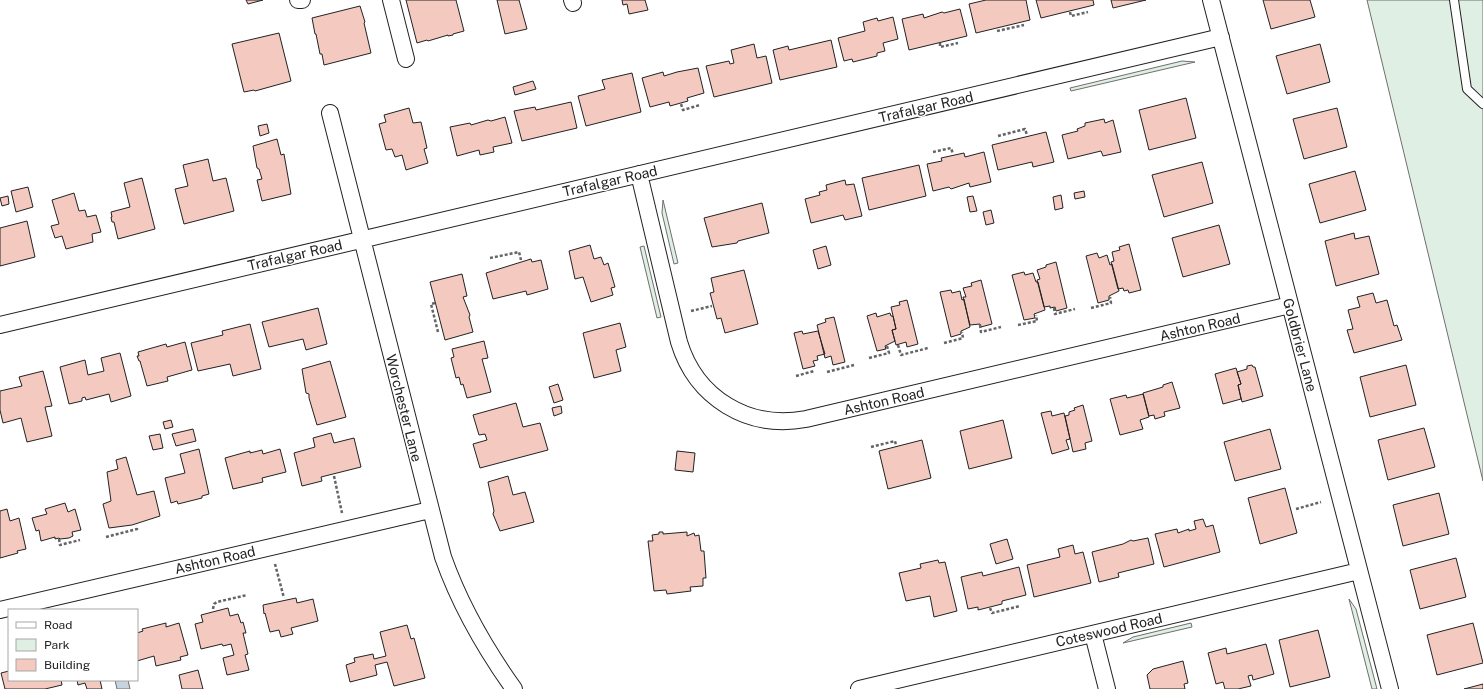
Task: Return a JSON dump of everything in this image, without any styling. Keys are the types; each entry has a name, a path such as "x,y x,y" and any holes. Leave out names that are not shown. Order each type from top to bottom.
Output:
{"street":[{"path":"391,0 406,58"},
{"name":"Goldbrier Lane","path":"1211,0 1390,689"},
{"name":"Trafalgar Road","path":"0,325 1220,37"},
{"name":"Worchester Lane","path":"330,113 443,557 469,619 488,653 514,689"},
{"name":"Ashton Road","path":"639,174 679,342 686,362 700,384 722,403 743,414 762,420 787,422 806,419 1290,305"},
{"name":"Ashton Road","path":"0,610 430,510"},
{"name":"Coteswood Road","path":"858,689 1359,571"},
{"path":"1093,634 1107,689"}],"lane":[{"path":"1454,0 1467,89 1483,104"}],"path":[{"path":"1070,12 1071,16 1088,12"},
{"path":"997,31 1024,25"},
{"path":"940,43 940,47 958,43"},
{"path":"681,104 683,110 700,105"},
{"path":"998,136 1025,129 1027,136"},
{"path":"933,152 951,148 953,154"},
{"path":"490,258 519,252 521,260"},
{"path":"1091,308 1111,303 1110,297"},
{"path":"435,303 431,304 438,332"},
{"path":"691,311 712,306"},
{"path":"1054,308 1056,314 1075,309"},
{"path":"1018,325 1037,320 1036,315"},
{"path":"980,325 982,332 1001,327"},
{"path":"944,343 964,338 962,332"},
{"path":"869,358 889,353 887,346"},
{"path":"898,346 901,355 928,348"},
{"path":"827,372 854,365"},
{"path":"796,376 814,371"},
{"path":"871,447 895,441 896,445"},
{"path":"334,476 342,517"},
{"path":"1296,509 1322,502"},
{"path":"106,537 137,529 136,526"},
{"path":"59,539 60,545 80,540"},
{"path":"274,560 284,598"},
{"path":"213,609 214,604 217,602 247,595"},
{"path":"990,608 992,613 1020,606"}],"green space":[{"path":"1367,0 1483,0 1483,481"},
{"path":"1182,61 1195,62 1071,91 1070,88"},
{"path":"663,200 678,263 674,264 662,213"},
{"path":"644,246 661,317 657,318 640,247"},
{"path":"1349,599 1356,609 1377,689 1372,689"},
{"path":"1191,623 1192,627 1123,643 1133,637"}],"shaded area":[{"path":"115,681 128,681 130,689 117,689"}],"building":[{"path":"246,0 263,0 248,4"},
{"path":"406,0 456,0 464,31 417,43"},
{"path":"497,0 519,0 527,29 505,34"},
{"path":"622,0 645,0 648,10 629,14 627,4 623,5"},
{"path":"986,0 1026,0 1030,20 976,33 969,4"},
{"path":"1036,0 1093,0 1094,5 1041,18"},
{"path":"1111,0 1146,0 1113,8"},
{"path":"1263,0 1310,0 1315,17 1271,29"},
{"path":"360,6 365,22 371,53 324,65 312,18"},
{"path":"960,9 967,36 909,50 902,19 923,14 924,18 942,12 944,13"},
{"path":"893,17 898,39 883,43 885,51 877,53 877,56 853,62 852,59 844,61 838,38 865,31 863,22 877,18 878,21"},
{"path":"279,33 291,81 255,91 244,92 232,44"},
{"path":"831,40 837,67 780,80 773,50 788,46 789,50"},
{"path":"754,44 757,58 766,56 772,83 714,97 706,66 729,61 730,64 734,63 731,50"},
{"path":"1320,44 1330,82 1287,94 1276,56"},
{"path":"698,68 704,93 687,98 688,101 670,106 669,102 650,107 642,78 663,72 664,76"},
{"path":"632,73 641,112 586,126 578,96 605,89 602,80"},
{"path":"533,81 536,89 515,95 513,87"},
{"path":"1186,98 1196,138 1149,150 1139,110"},
{"path":"571,102 577,128 522,141 514,111 535,107 536,110"},
{"path":"409,108 413,123 421,122 427,148 424,149 428,163 406,170 402,155 395,157 392,149 386,150 379,124 386,122 384,115"},
{"path":"1337,108 1347,147 1304,159 1293,119"},
{"path":"505,117 512,143 493,147 494,152 480,155 479,150 457,156 450,127 470,123 471,125"},
{"path":"1104,119 1105,123 1113,120 1121,152 1103,156 1101,151 1068,159 1062,135 1078,131 1077,129 1085,126 1085,123"},
{"path":"267,124 269,133 260,136 258,126"},
{"path":"1046,132 1054,162 1033,167 1032,162 998,170 992,145"},
{"path":"277,139 281,155 284,154 291,194 262,201 257,180 262,179 259,169 257,168 253,146"},
{"path":"984,152 991,182 970,187 969,183 951,189 949,187 933,191 927,164 942,161 941,158 964,153 965,157"},
{"path":"208,159 213,181 226,178 234,211 184,224 175,189 188,186 183,165"},
{"path":"1202,162 1213,203 1164,217 1152,175"},
{"path":"919,165 926,196 869,210 862,178"},
{"path":"1355,171 1366,210 1320,223 1309,184"},
{"path":"142,178 155,229 118,239 114,222 112,222 111,212 130,207 124,183"},
{"path":"845,180 846,185 854,184 862,216 845,220 843,215 811,223 805,199 820,195 819,192 827,190 826,185"},
{"path":"28,187 33,207 16,212 11,191"},
{"path":"1084,191 1085,197 1075,199 1074,193"},
{"path":"74,193 79,211 85,210 87,217 96,215 101,232 92,234 93,242 66,249 62,236 55,238 51,226 59,224 52,200"},
{"path":"1061,195 1063,208 1055,210 1053,197"},
{"path":"8,196 9,204 2,206 0,198"},
{"path":"973,196 977,211 970,212 967,197"},
{"path":"762,203 769,233 738,241 737,243 712,247 704,218"},
{"path":"991,210 994,223 986,225 983,212"},
{"path":"27,221 35,257 0,266 0,228"},
{"path":"1219,225 1230,264 1183,277 1172,238"},
{"path":"1354,233 1355,239 1369,236 1379,274 1336,286 1325,241"},
{"path":"1129,244 1141,290 1129,293 1128,290 1124,291 1123,288 1118,289 1111,262 1114,261 1112,252 1120,250 1119,247"},
{"path":"590,245 594,259 601,257 604,265 608,263 615,287 611,288 613,295 591,302 583,277 575,279 569,251"},
{"path":"826,246 831,265 818,269 813,250"},
{"path":"1097,253 1099,258 1107,255 1110,265 1112,264 1119,291 1109,296 1109,300 1098,303 1086,256"},
{"path":"531,259 532,262 541,260 548,289 527,295 526,291 493,299 486,273"},
{"path":"1056,262 1067,308 1056,311 1055,307 1044,307 1037,280 1040,279 1037,270"},
{"path":"744,270 758,324 725,333 721,318 717,319 710,293 714,292 711,278"},
{"path":"1024,272 1025,275 1033,273 1036,282 1038,282 1045,310 1034,314 1035,318 1024,320 1012,275"},
{"path":"462,274 467,296 463,297 470,315 469,317 473,332 445,340 430,282"},
{"path":"981,280 992,324 981,327 980,324 970,325 963,297 966,297 963,288 972,286 971,283"},
{"path":"951,290 952,293 960,291 962,300 964,299 970,327 961,331 961,334 951,337 940,292"},
{"path":"1373,293 1376,303 1387,300 1394,326 1397,325 1402,340 1354,353 1347,330 1353,329 1348,310 1360,307 1357,297"},
{"path":"907,300 918,344 907,347 906,342 896,345 892,330 896,329 891,307 900,305 899,302"},
{"path":"318,308 327,344 306,350 303,339 269,347 262,322"},
{"path":"876,313 877,317 890,313 891,316 893,316 896,329 892,330 895,341 885,346 886,349 877,351 867,316"},
{"path":"834,317 845,362 833,365 831,356 825,358 817,325 826,322 825,319"},
{"path":"620,323 626,347 616,350 621,371 594,378 583,333"},
{"path":"250,324 261,369 233,376 230,364 198,371 191,343 223,335 222,331"},
{"path":"802,331 803,334 818,331 825,354 817,356 818,360 813,361 815,366 803,369 794,333"},
{"path":"484,341 488,358 482,359 491,392 467,398 463,384 461,385 459,377 456,378 451,358 454,357 452,349"},
{"path":"185,342 192,370 167,377 168,381 147,386 140,361 137,356 139,356 138,352 166,344 167,347"},
{"path":"120,353 131,396 111,402 109,394 86,400 85,397 82,398 82,401 69,404 60,367 85,360 88,375 104,371 101,358"},
{"path":"330,361 346,417 317,425 309,394 306,393 302,369"},
{"path":"1252,365 1255,367 1263,396 1242,402 1238,385 1241,384 1237,372 1247,369 1247,366"},
{"path":"1406,365 1416,405 1370,417 1360,377"},
{"path":"1236,368 1241,384 1238,385 1241,399 1223,404 1215,374"},
{"path":"43,371 52,406 45,407 52,436 27,442 21,418 3,423 0,410 0,391 22,386 19,377"},
{"path":"1172,382 1180,408 1164,412 1165,416 1155,419 1154,415 1149,416 1143,393 1163,387 1163,385"},
{"path":"558,384 563,400 554,403 549,387"},
{"path":"1143,394 1149,417 1140,420 1143,429 1120,435 1110,399 1126,395 1127,398"},
{"path":"516,403 523,427 540,423 548,450 480,468 473,444 487,440 485,434 479,435 473,415"},
{"path":"1083,405 1092,441 1085,443 1086,449 1073,452 1065,416 1069,415 1069,412 1075,410 1074,408"},
{"path":"561,406 562,413 554,416 552,408"},
{"path":"1051,411 1052,416 1064,413 1070,439 1066,440 1069,449 1052,454 1041,413"},
{"path":"171,420 173,427 165,429 163,422"},
{"path":"1003,420 1012,458 969,469 960,431"},
{"path":"1424,428 1435,467 1388,480 1378,440"},
{"path":"193,429 196,441 176,446 172,434"},
{"path":"1270,429 1281,469 1235,481 1224,442"},
{"path":"331,433 334,443 354,438 361,467 321,477 322,481 302,486 294,453 315,447 313,438"},
{"path":"160,434 163,448 153,450 149,436"},
{"path":"922,440 931,478 888,489 879,451"},
{"path":"199,449 209,494 202,496 202,498 178,504 177,501 171,503 165,478 185,473 180,454"},
{"path":"280,449 286,472 262,478 263,482 233,489 225,458 250,451 250,453 262,450 263,454"},
{"path":"677,451 695,453 693,472 675,470"},
{"path":"126,457 137,495 154,491 160,516 132,525 109,528 103,504 111,501 107,472 118,469 116,460"},
{"path":"508,476 513,495 525,492 534,522 500,531 493,514 494,511 488,482"},
{"path":"1285,488 1297,533 1260,544 1248,498"},
{"path":"1439,493 1449,534 1403,546 1393,505"},
{"path":"65,503 68,512 75,509 81,530 72,532 73,536 69,538 55,539 55,537 41,541 39,530 36,531 32,518 47,514 45,509"},
{"path":"7,509 10,521 19,518 26,549 0,558 0,511"},
{"path":"1203,519 1206,527 1213,525 1220,552 1164,567 1155,534 1177,529 1178,533 1189,529 1189,531 1196,529 1194,521"},
{"path":"659,532 663,532 663,534 687,532 687,536 694,533 695,536 699,535 701,551 704,551 706,578 703,578 703,586 690,587 691,591 667,594 666,590 654,591 648,541 653,541 652,535 659,534"},
{"path":"1148,538 1154,564 1118,573 1119,577 1099,582 1092,552 1123,544 1131,540 1133,541"},
{"path":"1007,539 1013,559 996,564 990,544"},
{"path":"1073,545 1075,554 1083,552 1091,583 1034,597 1027,565 1060,557 1058,549"},
{"path":"1456,558 1466,597 1420,609 1410,570"},
{"path":"938,560 939,563 945,562 957,611 934,617 930,596 906,601 899,573 921,568 920,564"},
{"path":"1019,567 1026,595 1002,601 1002,604 978,610 978,607 968,609 961,577 982,572 983,576"},
{"path":"296,598 297,603 313,599 318,621 291,628 293,634 281,637 279,630 270,632 265,613 264,614 263,605"},
{"path":"228,608 230,616 238,614 241,623 243,622 246,633 243,633 248,654 245,655 249,670 227,675 223,658 234,655 231,644 223,646 222,644 201,649 195,624 203,622 201,615"},
{"path":"166,623 166,627 179,623 188,655 180,657 181,660 156,666 154,656 138,661 138,633 143,631 142,629"},
{"path":"1473,623 1483,663 1437,675 1427,635"},
{"path":"407,625 411,639 414,638 425,678 394,686 387,662 375,665 377,675 350,682 346,665 355,662 354,658 373,654 374,659 386,656 380,632"},
{"path":"1318,630 1330,677 1290,687 1279,640"},
{"path":"1266,644 1274,674 1253,680 1252,675 1248,676 1251,686 1238,689 1225,689 1223,682 1216,684 1208,653 1226,648 1227,654"},
{"path":"1183,661 1188,683 1184,684 1185,689 1150,689 1147,675 1153,669"},
{"path":"198,670 203,689 182,689 179,675"},
{"path":"8,671 8,681 61,681 62,685 45,689 5,689 1,673"},
{"path":"77,681 100,681 102,689 87,689 85,683 78,685"},
{"path":"1483,684 1483,689 1464,689"}]}
